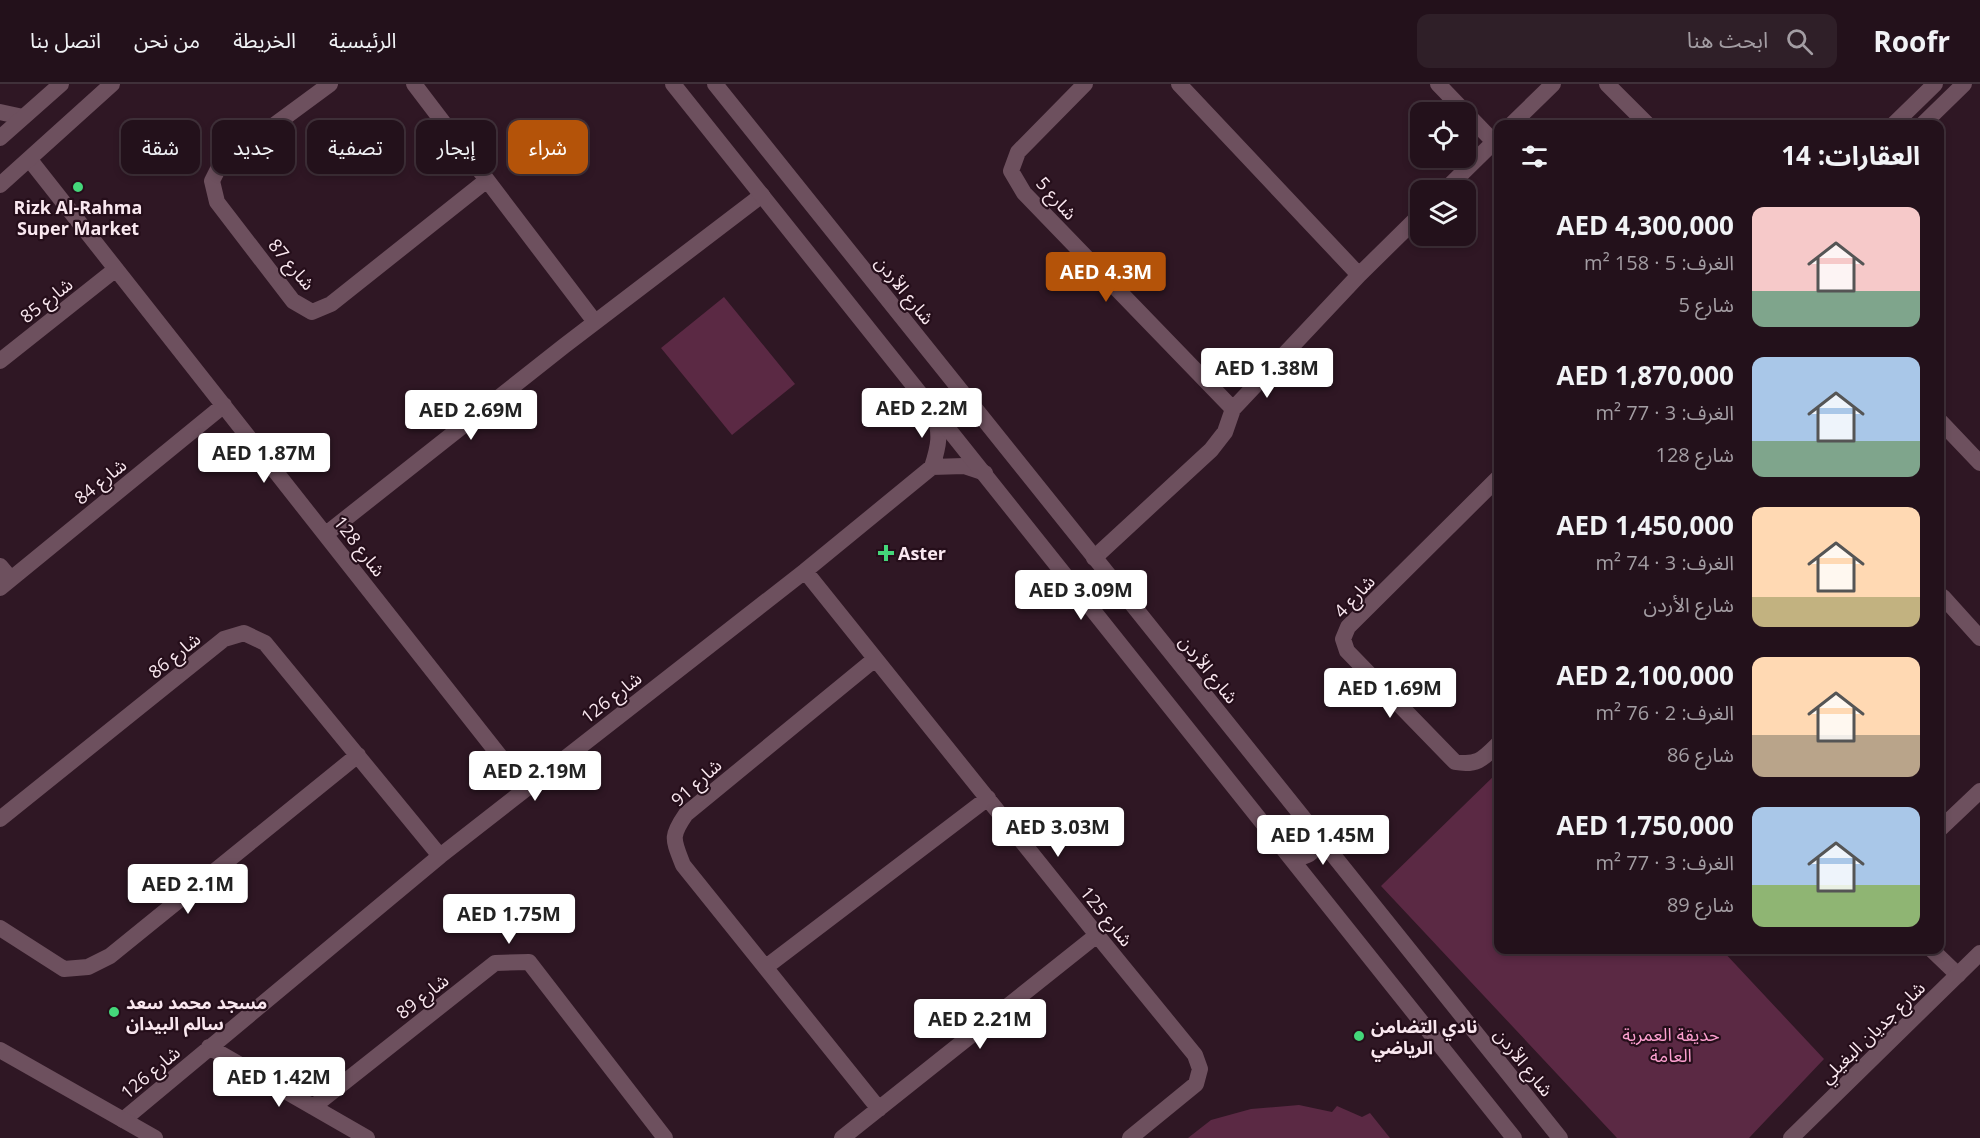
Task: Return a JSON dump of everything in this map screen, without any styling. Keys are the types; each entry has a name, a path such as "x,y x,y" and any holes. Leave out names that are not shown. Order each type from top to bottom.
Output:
{"street":[{"path":"0,138 61,84"},
{"path":"0,185 112,84"},
{"name":"شارع 87","path":"330,84 220,165 212,181 217,202 293,301 312,312 331,304 487,180"},
{"path":"414,84 596,322"},
{"path":"673,84 1514,1138"},
{"name":"شارع الأردن","path":"715,84 1560,1138"},
{"name":"شارع 5","path":"1085,84 1018,152 1011,171 1024,193 1233,410"},
{"path":"1179,84 1359,275"},
{"path":"1438,84 1455,102"},
{"path":"1516,120 1553,84"},
{"path":"1607,84 1643,120"},
{"path":"1898,120 1935,84"},
{"path":"1927,120 1964,84"},
{"path":"0,112 23,117"},
{"path":"1476,123 1494,138"},
{"path":"1455,180 1494,142"},
{"name":"شارع 128","path":"30,159 525,788"},
{"path":"326,534 762,195"},
{"path":"1094,558 1212,450 1225,432 1233,410 1359,275 1410,225"},
{"name":"شارع 85","path":"0,361 116,269"},
{"name":"شارع 84","path":"6,584 224,405"},
{"path":"933,411 940,431 932,467 964,466 984,473"},
{"path":"1944,426 1980,463"},
{"name":"شارع 126","path":"123,1120 440,856 805,571 932,467"},
{"name":"شارع 4","path":"1494,482 1348,627 1343,639 1347,651 1455,762 1468,764 1483,760 1494,748"},
{"path":"0,566 6,584"},
{"name":"شارع 125","path":"805,571 1195,1055 1200,1069 1196,1084 1130,1138"},
{"path":"1944,598 1980,638"},
{"name":"شارع 86","path":"0,819 224,639 244,633 265,643 440,856"},
{"name":"شارع 91","path":"875,659 686,814 677,827 674,841 683,865 879,1109"},
{"path":"0,928 64,969 88,966 110,956 358,755"},
{"path":"1944,825 1980,791"},
{"path":"766,967 988,798"},
{"path":"1289,854 1294,857 1305,857 1314,851 1318,841 1315,831"},
{"path":"842,1138 1097,935"},
{"name":"شارع جديان البغيلي","path":"1791,1138 1980,953"},
{"path":"1936,954 1958,975"},
{"name":"شارع 89","path":"313,1107 495,963 529,962 665,1138"},
{"path":"209,1047 367,1138"},
{"path":"0,1050 155,1138"}],"green space":[{"path":"724,297 795,384 732,435 661,348"},
{"name":"حديقة العمرية العامة","path":"1494,776 1494,954 1726,954 1824,1059 1749,1138 1617,1138 1381,886"},
{"path":"1299,1105 1332,1112 1337,1106 1362,1117 1370,1113 1390,1138 1188,1138 1211,1120 1251,1109"}],"place":[{"name":"Rizk Al-Rahma Super Market","path":"78,187"},
{"name":"Aster","path":"886,553"},
{"name":"مسجد محمد سعد سالم البيدان","path":"114,1012"},
{"name":"نادي التضامن الرياضي","path":"1359,1036"}]}
